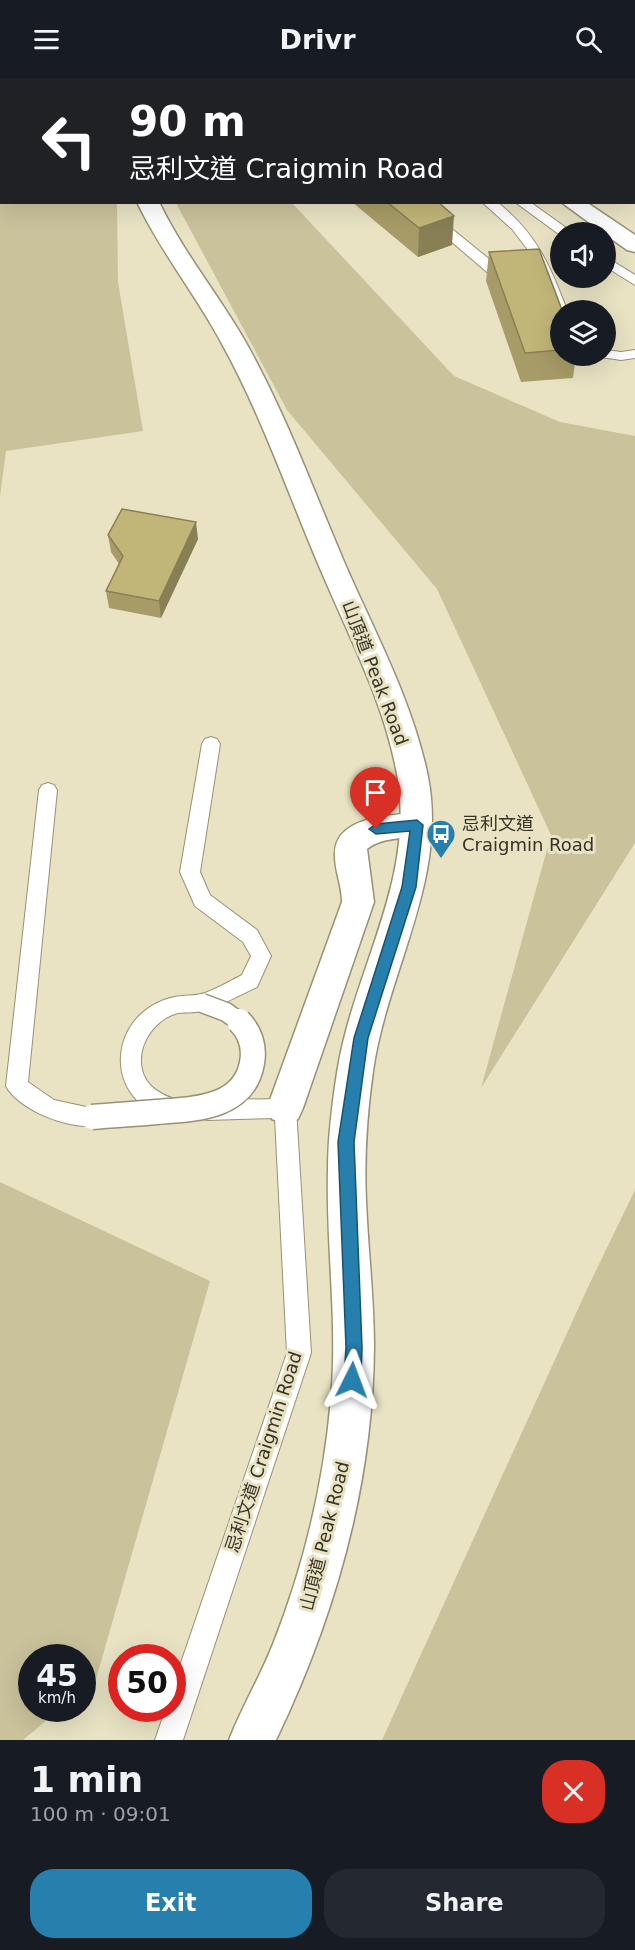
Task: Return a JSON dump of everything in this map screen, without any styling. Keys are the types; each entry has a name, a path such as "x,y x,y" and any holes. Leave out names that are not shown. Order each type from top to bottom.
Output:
{"main road":[{"name":"山頂道 Peak Road","path":"149,204 162,229 220,319 256,385 397,721 413,779 417,825 409,887 361,1038 346,1142 354,1347 352,1397 344,1462 324,1551 294,1650 252,1740"},
{"path":"574,204 635,245"},
{"name":"忌利文道 Craigmin Road","path":"285,1108 358,902 358,880 351,863 352,843 362,834 376,829 417,825"}],"lane":[{"path":"413,204 492,269 542,259"},
{"path":"490,204 527,238 542,259 557,300"},
{"path":"524,204 550,222"},
{"path":"616,268 635,281"},
{"path":"616,355 635,354"},
{"path":"212,744 190,872 202,900 250,936 261,956 250,981 202,1003 171,1007 143,1025 130,1052 130,1066 134,1079 142,1092 156,1103 174,1109 285,1108"},
{"path":"48,790 17,1086 34,1102 58,1111 92,1117 204,1109 226,1100 236,1092 251,1071 252,1043 236,1017 220,1008 202,1003"},
{"name":"忌利文道 Craigmin Road","path":"169,1740 299,1353 285,1108"}],"shaded area":[{"path":"0,204 117,204 118,282 143,431 6,451 0,497"},
{"path":"177,204 293,204 454,376 560,422 635,436 635,843 481,1088 551,835 437,589 287,410"},
{"path":"0,1182 210,1281 96,1679 96,1644 18,1644 18,1722 44,1722 23,1740 0,1740"},
{"path":"635,1190 635,1740 382,1740 588,1287"}],"building":[{"path":"389,204 440,204 454,216 419,228"},
{"path":"539,249 550,278 550,288 554,288 558,300 550,300 550,351 525,353 489,252"},
{"path":"122,509 196,522 159,601 106,591 123,556 108,535"}],"place":[{"name":"忌利文道 Craigmin Road","path":"441,860"}],"route":[{"path":"352,1380 354,1347 346,1142 361,1038 409,887 417,825 376,829"}]}
